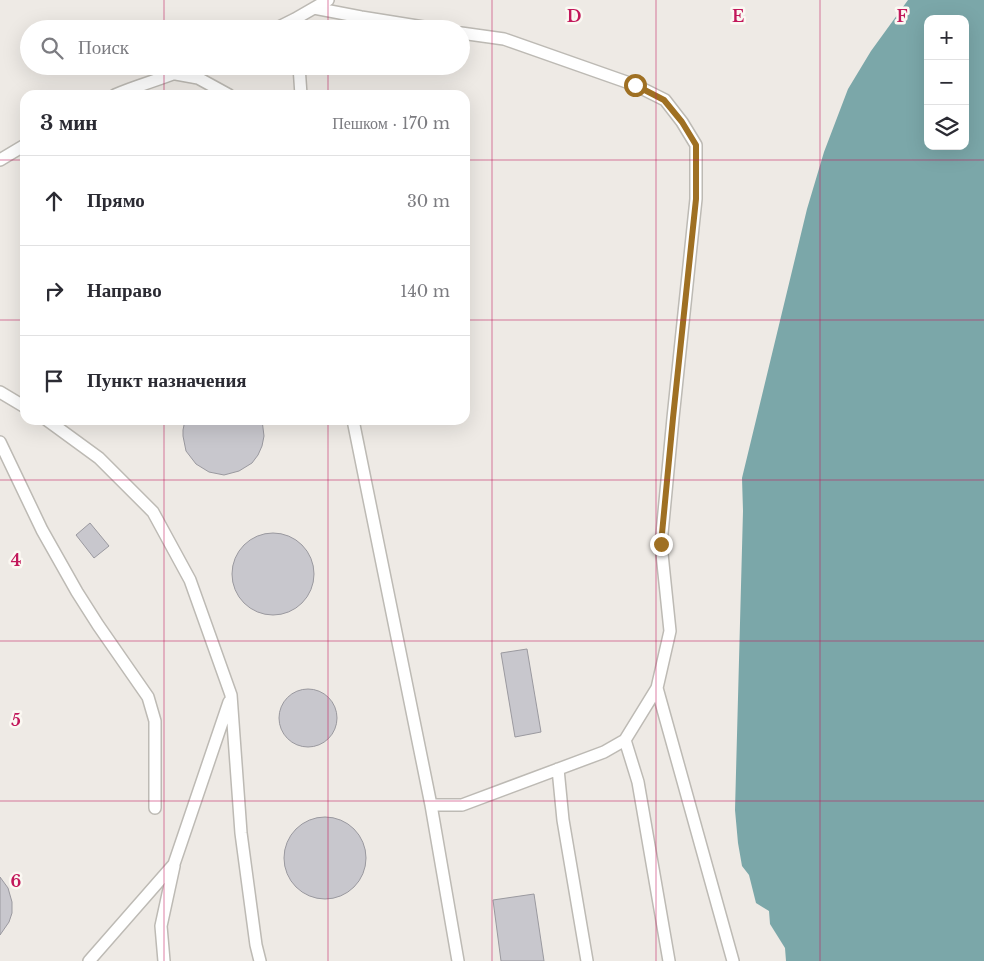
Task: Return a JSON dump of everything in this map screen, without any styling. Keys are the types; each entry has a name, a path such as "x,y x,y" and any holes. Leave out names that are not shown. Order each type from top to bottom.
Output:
{"lane":[{"path":"300,20 314,8 328,0"},
{"path":"314,8 380,20"},
{"path":"431,806 462,805 604,752 625,740 657,688 670,631 661,544 696,199 696,145 682,122 664,100 635,85 504,39 470,34"},
{"path":"126,90 173,75"},
{"path":"182,75 198,78 220,90"},
{"path":"300,75 301,90"},
{"path":"0,160 20,148"},
{"path":"0,392 20,404"},
{"path":"54,425 99,458 153,512 190,580 231,695 241,833 256,945 260,961"},
{"path":"354,425 431,806 458,961"},
{"path":"0,442 42,530 77,592 148,697 155,720 155,808"},
{"path":"657,688 733,961"},
{"path":"164,961 161,926 174,864 231,695"},
{"path":"625,740 638,782 669,961"},
{"path":"558,769 564,820 587,961"},
{"path":"89,961 174,864"}],"water":[{"path":"908,0 984,0 984,961 786,961 785,948 770,924 769,911 756,903 749,875 742,866 738,843 735,810 743,511 742,478 807,209 824,152 848,89 871,51"}],"building":[{"path":"184,425 263,425 264,436 258,455 252,463 239,471 224,475 209,472 196,464 186,451"},
{"path":"90,523 109,546 94,558 76,535"},
{"path":"273,533 289,536 302,545 311,558 314,574 311,590 302,603 289,612 273,615 257,612 244,603 235,590 232,574 235,558 244,545 257,536"},
{"path":"527,649 541,732 515,737 501,653"},
{"path":"302,689 314,689 329,697 337,712 337,724 329,739 314,747 302,747 287,739 279,724 279,712 287,697"},
{"path":"325,817 341,820 354,829 363,842 366,858 363,874 354,887 341,896 325,899 309,896 296,887 287,874 284,858 287,842 296,829 309,820"},
{"path":"0,877 8,888 12,902 12,913 9,922 0,935"},
{"path":"534,894 544,961 501,961 493,900"}],"route":[{"path":"635,85 664,100 682,122 696,145 696,199 661,544"}]}
